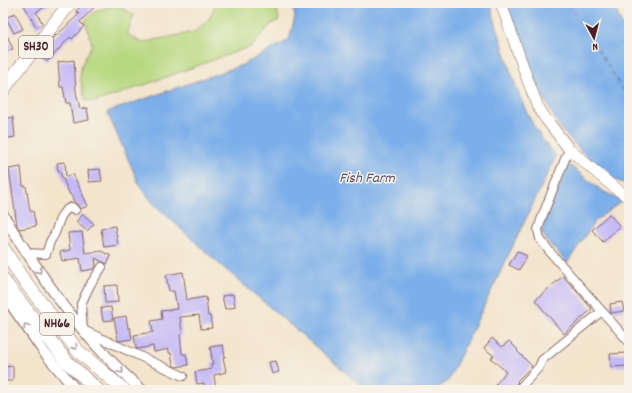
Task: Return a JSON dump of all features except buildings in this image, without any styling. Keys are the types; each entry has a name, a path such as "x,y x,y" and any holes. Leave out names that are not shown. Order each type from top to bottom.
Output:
{"main road":[{"name":"SH30","path":"3,91 70,3"},
{"path":"501,3 524,72 538,106 546,119 569,149 610,184 629,197"},
{"name":"NH66","path":"3,248 20,275 78,351 124,390"},
{"name":"NH66","path":"3,279 67,362 98,390"}],"street":[{"path":"569,149 542,217 538,230 540,239 629,342"},
{"path":"26,253 46,254 60,218 67,209 72,207 75,210"},
{"path":"3,215 26,253 83,330 126,376 142,390"},
{"path":"83,330 81,304 90,285 102,267"},
{"path":"3,292 44,352 76,390"},
{"path":"520,388 539,367 542,360 602,311"},
{"path":"83,330 182,376"}],"green space":[{"path":"216,3 276,3 279,20 270,25 252,46 119,94 94,102 85,100 80,77 82,64 92,44 85,20 97,10 117,5 134,15 127,34 143,43 194,32 209,19"}],"water":[{"name":"Fish Farm","path":"292,3 491,3 510,70 524,107 533,125 556,156 448,381 435,390 366,390 216,261 153,203 140,186 107,112 242,65 289,40 295,17"},
{"path":"506,3 613,3 629,42 629,185 607,177 561,130 527,66"},
{"path":"569,165 601,190 622,201 595,221 567,263 549,244 541,231"}],"ferry route":[{"path":"569,3 629,100"}]}
